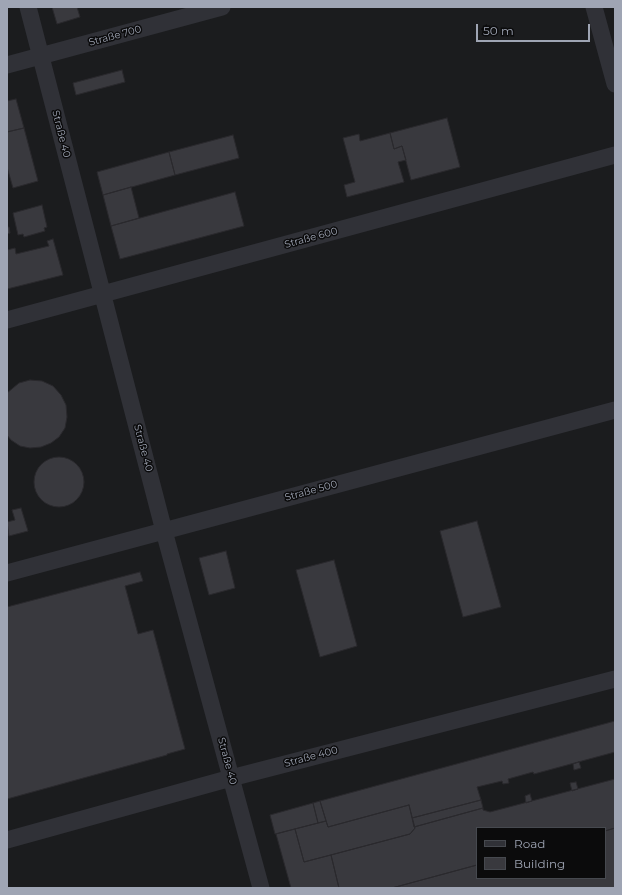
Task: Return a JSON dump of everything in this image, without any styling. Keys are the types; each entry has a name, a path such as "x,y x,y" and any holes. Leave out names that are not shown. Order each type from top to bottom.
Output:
{"street":[{"name":"Straße 40","path":"28,7 164,531 261,888"},
{"name":"Straße 700","path":"7,65 222,7"},
{"path":"594,7 615,84"},
{"name":"Straße 600","path":"7,320 615,155"},
{"name":"Straße 500","path":"7,573 615,410"},
{"name":"Straße 400","path":"7,840 231,778 615,679"}],"shaded area":[{"path":"7,7 615,7 615,888 7,888"}],"building":[{"path":"52,7 77,7 80,17 57,24"},
{"path":"122,70 125,82 76,95 73,83"},
{"path":"16,99 24,128 7,132 7,101"},
{"path":"447,118 460,167 411,180 402,146 394,149 390,133"},
{"path":"24,128 38,181 13,188 7,167 7,132"},
{"path":"390,133 394,149 402,146 406,160 398,162 404,182 347,197 344,185 355,182 343,138 359,134 360,141"},
{"path":"233,135 239,158 175,175 169,152"},
{"path":"169,152 175,175 103,195 97,172"},
{"path":"131,187 139,218 111,226 103,195"},
{"path":"235,192 244,226 120,259 111,226"},
{"path":"42,205 47,227 44,228 45,231 24,237 23,234 18,235 13,213"},
{"path":"7,227 9,227 10,233 7,234"},
{"path":"53,239 63,275 7,289 7,250 15,248 16,254 49,246 47,241"},
{"path":"30,380 42,381 53,386 61,395 66,405 67,417 65,428 59,437 51,443 41,447 30,448 20,446 11,440 7,435 7,393 19,383"},
{"path":"59,457 73,461 80,468 84,482 80,496 73,503 59,507 45,503 38,496 34,482 38,468 45,461"},
{"path":"21,508 28,531 9,536 7,522 15,520 12,510"},
{"path":"477,521 501,607 463,617 440,531"},
{"path":"226,551 235,588 209,595 199,558"},
{"path":"334,560 357,646 320,657 296,570"},
{"path":"140,572 143,581 125,586 138,634 153,630 185,749 7,799 7,607"},
{"path":"615,721 615,752 534,774 533,772 508,779 509,783 503,784 502,781 477,787 481,800 412,818 409,805 328,827 320,801"},
{"path":"579,762 581,768 574,770 573,764"},
{"path":"615,779 615,828 606,831 606,827 476,827 476,865 392,888 339,888 331,855 410,834 415,828 414,827 483,808 483,810 490,812"},
{"path":"576,782 578,789 572,791 570,783"},
{"path":"530,794 532,801 526,803 525,796"},
{"path":"481,800 483,808 414,827 412,818"},
{"path":"320,801 326,821 318,823 313,803"},
{"path":"313,803 318,823 275,834 270,815"},
{"path":"409,805 415,828 410,834 304,862 295,829 326,821 328,827"},
{"path":"615,828 615,888 392,888 476,865 476,879 606,879 606,831"},
{"path":"295,829 304,862 331,855 339,888 291,888 276,834"}]}
